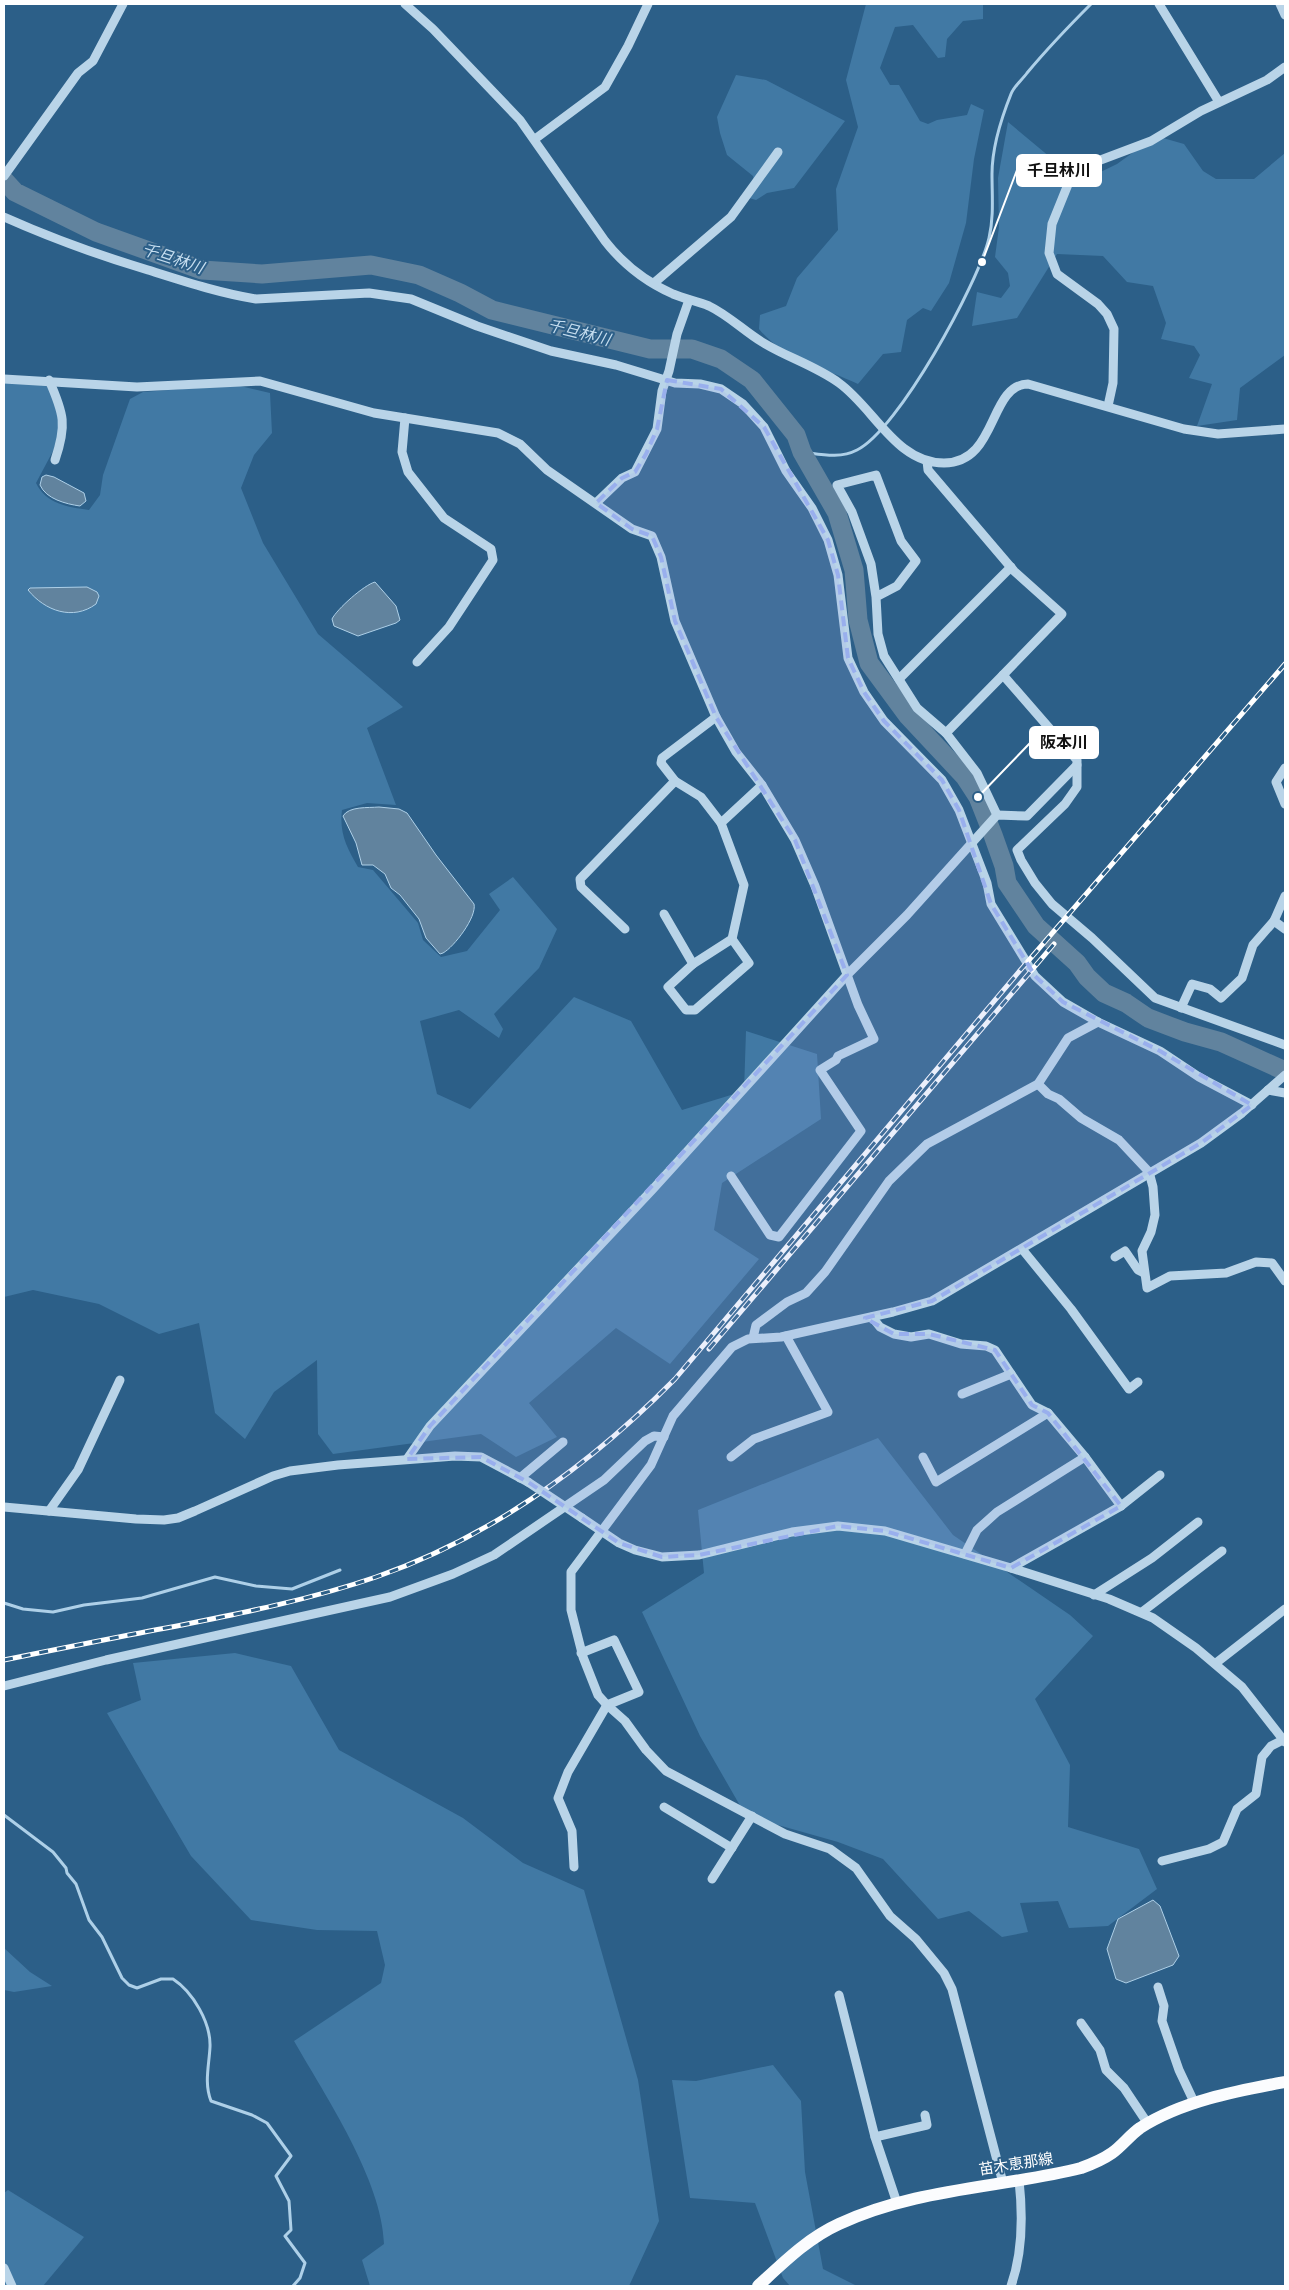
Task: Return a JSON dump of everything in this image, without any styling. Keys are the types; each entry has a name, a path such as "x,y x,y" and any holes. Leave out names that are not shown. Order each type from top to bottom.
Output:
{"main road":[{"name":"苗木恵那線","path":"758,2286 800,2248 839,2224 896,2203 929,2194 1059,2174 1096,2162 1111,2153 1140,2128 1196,2104 1246,2090 1285,2082"}],"street":[{"path":"6,172 78,73 93,61 123,4"},
{"path":"405,4 433,28 487,84 535,139 614,253 636,272 654,283 689,300 709,306 761,342 838,382 877,419 894,440 912,455 927,461 944,463 962,460 969,456 989,431 1012,388 1020,384 1028,384 1184,429 1218,434 1285,429"},
{"path":"535,139 605,87 628,46 648,4"},
{"path":"1159,4 1219,102"},
{"path":"1280,4 1285,15"},
{"path":"1108,406 1113,383 1114,329 1107,314 1098,304 1064,280 1053,265 1049,253 1055,214 1062,202 1064,192 1071,178 1078,169 1151,141 1219,102 1267,80 1285,67"},
{"path":"654,283 731,218 778,152"},
{"path":"4,217 56,240 200,287 256,299 369,294 411,299 477,326 551,351 668,375 675,383 700,384 721,389 743,404 764,427 786,471 812,508 828,540 838,575 848,658 864,692 884,721 942,780 959,810 986,883 991,904 1034,976 1063,1002 1098,1022 1160,1051 1199,1077 1252,1105"},
{"path":"596,503 622,478 634,472 646,454 657,430 662,391 668,375 677,334 689,300"},
{"path":"4,379 49,380 137,387 260,382 374,413 498,433 520,444 547,470 632,529 652,536 661,556 675,621 716,717 736,752 762,785 795,840 807,865 847,975 874,1039 838,1056 836,1060 820,1070 861,1130 779,1238 770,1235 731,1176"},
{"path":"49,380 60,408 63,428 63,436 55,460"},
{"path":"405,418 402,452 408,472 444,518 491,548 493,560 449,627 417,662"},
{"path":"927,461 928,470 1011,567 1062,614 946,733"},
{"path":"876,598 897,586 916,561 901,541 876,475 837,485 852,512 871,564 876,598 878,634 884,656 917,708 946,733 977,773 997,816"},
{"path":"899,679 1011,567"},
{"path":"1003,675 1077,760 1077,787 1065,804 1018,850 1021,860 1035,883 1052,904 1092,938 1155,998 1285,1045"},
{"path":"716,717 662,758 661,763 675,781 701,797 721,823 744,885 732,939 693,964 668,987 686,1010 695,1010 750,963 732,939"},
{"path":"407,1459 430,1426 653,1189 847,975 907,915 971,842 997,816 1027,816 1077,765"},
{"path":"1285,768 1276,782 1285,804"},
{"path":"625,929 581,887 580,879 675,781"},
{"path":"721,823 762,785"},
{"path":"1181,1008 1192,984 1210,989 1222,998 1242,978 1253,945 1274,920 1285,896"},
{"path":"664,914 693,964"},
{"path":"1274,920 1285,929"},
{"path":"753,1338 756,1325 787,1302 806,1293 825,1272 889,1181 927,1144 1038,1084 1068,1038 1098,1022"},
{"path":"1003,2183 959,2013 952,1989 944,1973 916,1939 890,1916 856,1868 830,1849 785,1834 666,1771 646,1750 625,1721 598,1695 581,1653 571,1610 571,1572 651,1465 673,1416 732,1347 740,1341 753,1338 770,1339 786,1336 872,1317 932,1301 1218,1132 1285,1075"},
{"path":"1038,1084 1048,1094 1059,1099 1080,1118 1119,1140 1149,1172 1153,1187 1155,1215 1151,1232 1142,1251 1146,1288 1170,1276 1226,1273 1256,1262 1272,1263 1285,1281"},
{"path":"1268,1090 1285,1093"},
{"path":"1022,1249 1071,1309 1129,1388 1138,1382"},
{"path":"1115,1258 1125,1251 1138,1270 1144,1273"},
{"path":"872,1317 880,1327 894,1334 911,1337 928,1334 961,1344 986,1346 995,1350 1032,1405 1048,1413 1086,1457 1121,1506"},
{"path":"731,1457 754,1439 828,1412 786,1336"},
{"path":"962,1394 1011,1374"},
{"path":"49,1511 78,1470 120,1380"},
{"path":"923,1457 936,1482 1048,1413"},
{"path":"4,1686 106,1660 390,1597 444,1577 494,1555 604,1480 645,1442 654,1436 664,1437"},
{"path":"524,1480 563,1442"},
{"path":"4,1507 164,1520 195,1512 281,1474 338,1465 407,1459 455,1456 481,1457 524,1480 619,1543 635,1550 672,1558 699,1555 811,1528 838,1526 885,1531 1011,1568 1094,1595 1142,1612 1153,1618 1216,1663 1242,1687 1285,1740 1271,1746 1262,1758 1256,1794 1237,1809 1223,1842 1209,1849 1162,1861"},
{"path":"964,1554 977,1530 997,1512 1086,1457"},
{"path":"1011,1568 1121,1506 1160,1475"},
{"path":"1094,1595 1152,1558 1198,1522"},
{"path":"1142,1612 1222,1551"},
{"path":"1216,1663 1285,1609"},
{"path":"574,1867 572,1831 558,1798 568,1772 607,1705 639,1692 614,1640 581,1653"},
{"path":"664,1807 732,1848"},
{"path":"712,1879 752,1816"},
{"path":"1158,1987 1164,2006 1162,2021 1179,2070 1196,2104"},
{"path":"839,1995 875,2137 896,2203"},
{"path":"1081,2023 1100,2050 1106,2070 1124,2088 1148,2124"},
{"path":"875,2137 927,2125 925,2115"},
{"path":"1011,2286 1018,2268 1020,2242 1022,2207 1019,2180"},
{"path":"4,2268 12,2286"}],"highlighted area":[{"path":"667,380 721,389 764,427 828,540 838,575 848,658 864,692 884,721 942,780 959,810 991,904 1035,976 1063,1002 1160,1051 1252,1105 1201,1143 932,1301 865,1318 894,1334 929,1334 995,1350 1032,1405 1048,1413 1121,1506 1011,1568 885,1531 838,1526 699,1555 662,1557 619,1543 528,1482 481,1457 407,1459 430,1426 847,975 795,840 716,717 675,621 661,557 652,536 632,529 596,503 622,478 635,472 646,454 657,429"}],"shaded area":[{"path":"866,4 983,4 983,19 963,21 947,39 945,57 938,58 913,25 895,27 880,68 890,85 899,85 920,121 928,124 937,120 967,115 971,104 984,110 974,159 966,223 949,283 931,311 923,308 907,320 901,352 883,354 858,384 792,355 768,339 759,329 760,315 786,306 797,278 838,230 836,189 858,127 846,80"},
{"path":"736,75 766,80 845,121 794,188 767,193 756,200 749,198 756,189 753,176 727,155 717,117"},
{"path":"1008,122 1080,182 1117,164 1156,136 1184,144 1203,171 1216,179 1254,179 1285,153 1285,355 1240,388 1237,420 1197,426 1212,384 1189,378 1200,355 1194,346 1161,339 1166,323 1153,286 1127,282 1103,256 1057,254 1017,318 972,326 977,292 1001,298 1010,286 1008,273 995,257 999,227 998,178"},
{"path":"4,382 48,382 55,399 61,436 36,483 40,490 52,500 66,506 89,510 100,495 103,475 130,399 143,392 236,385 270,393 272,433 254,455 241,488 263,543 318,634 403,707 367,728 396,805 367,803 342,810 342,826 347,847 358,867 373,870 418,923 423,940 441,957 467,951 500,910 489,894 513,877 557,929 539,968 494,1014 503,1029 499,1038 459,1010 420,1021 437,1094 470,1109 574,997 631,1021 682,1110 744,1091 746,1031 817,1054 821,1119 722,1183 714,1230 759,1259 670,1364 616,1328 529,1403 557,1437 516,1457 481,1434 333,1454 318,1434 317,1360 274,1392 245,1439 215,1413 199,1323 159,1334 99,1304 33,1290 4,1297"},
{"path":"46,475 54,477 84,493 86,501 80,506 63,502 47,494 40,485 42,477"},
{"path":"375,582 396,606 400,620 358,636 334,626 332,619 339,609 358,592"},
{"path":"87,587 97,592 99,596 96,604 78,612 69,613 51,608 28,590 30,588"},
{"path":"379,807 399,809 407,813 436,855 474,904 472,916 464,931 453,945 443,953 440,954 426,938 419,919 400,895 391,888 385,874 373,865 362,865 356,843 343,816 354,809"},
{"path":"878,1438 953,1535 1070,1615 1093,1636 1035,1699 1070,1765 1068,1827 1139,1849 1157,1889 1108,1926 1069,1928 1058,1901 1020,1903 1028,1932 1002,1937 969,1911 938,1919 883,1859 838,1842 746,1816 700,1736 642,1612 704,1573 698,1510"},
{"path":"235,1653 291,1666 339,1750 463,1818 523,1863 584,1890 638,2080 659,2221 629,2286 370,2286 362,2260 384,2244 381,2219 374,2193 363,2166 336,2113 294,2041 381,1983 385,1965 377,1931 317,1930 251,1920 191,1856 107,1713 141,1700 133,1663"},
{"path":"1153,1900 1160,1906 1179,1956 1173,1965 1126,1983 1116,1979 1107,1949 1118,1919"},
{"path":"4,1948 30,1972 52,1986 14,1992 4,1990"},
{"path":"773,2065 801,2101 805,2172 823,2269 857,2286 790,2286 783,2278 755,2203 690,2198 672,2080 696,2081"},
{"path":"8,2190 84,2237 43,2286 4,2286 4,2193"}],"waterway":[{"name":"千旦林川","path":"802,452 837,455 857,450 874,437 914,386 970,288 989,238 992,222 992,164 995,143 1012,91 1050,46 1091,4"},
{"name":"千旦林川","path":"4,180 15,192 96,232 202,270 262,274 371,265 419,275 492,310 650,349 692,349 721,359 752,380 796,435 802,452 837,513 854,570 858,620 869,663 908,716 965,777 978,797 1004,866 1007,883 1036,926 1077,963 1087,977 1104,993 1126,1003 1148,1018 1185,1032 1221,1042 1285,1071"},
{"path":"4,1603 23,1609 53,1612 84,1605 142,1598 215,1577 256,1586 292,1589 340,1570"},
{"path":"4,1815 53,1852 66,1868 67,1873 76,1884 89,1920 102,1937 122,1978 129,1985 137,1988 161,1979 173,1979 194,2000 204,2018 210,2038 207,2081 211,2101 252,2115 267,2123 291,2156 276,2176 289,2201 291,2230 285,2236 305,2263 300,2278 293,2286"}],"railway":[{"path":"4,1660 255,1610 328,1592 376,1577 418,1561 459,1541 499,1519 573,1469 609,1441 675,1379 1017,974 1285,664"},
{"path":"709,1349 1054,944"}],"place":[{"name":"千旦林川","path":"982,262"},
{"name":"阪本川","path":"978,797"}]}
